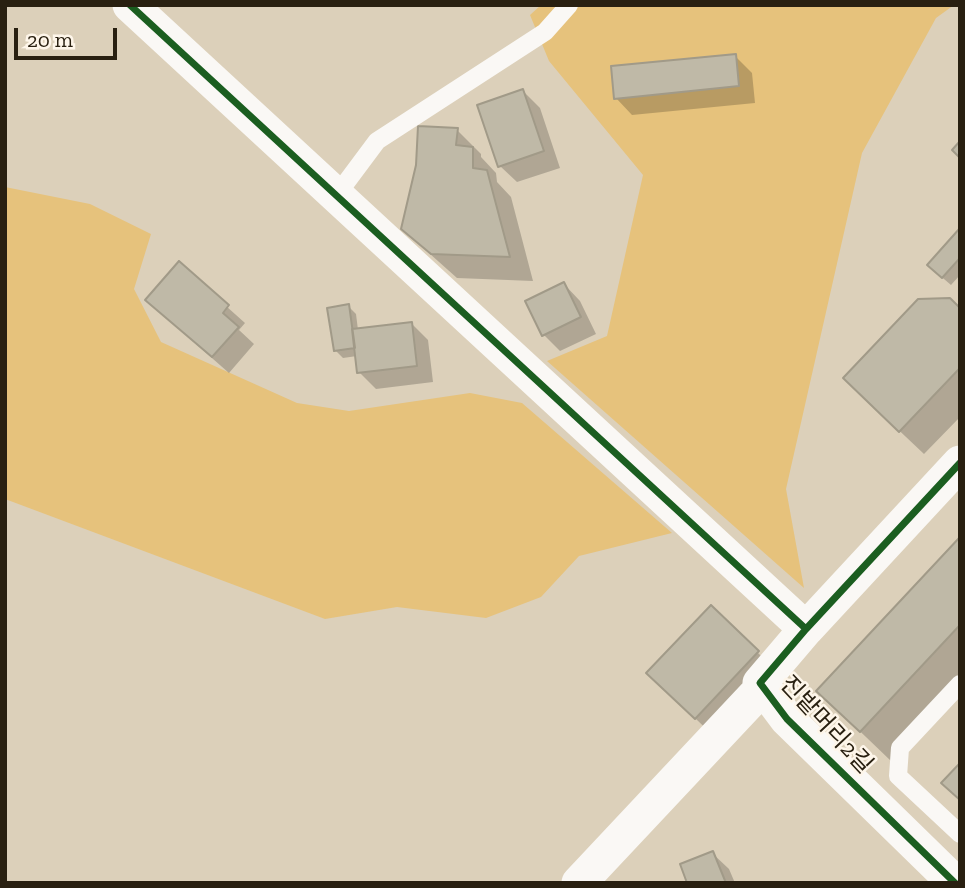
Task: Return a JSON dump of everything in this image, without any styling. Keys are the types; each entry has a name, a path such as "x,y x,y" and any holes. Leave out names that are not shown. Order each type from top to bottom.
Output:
{"street":[{"path":"130,5 806,629"},
{"name":"진밭머리2길","path":"956,883 787,719 760,683 806,629 960,463"},
{"path":"579,883 763,687"}],"lane":[{"path":"336,196 377,141 545,32 569,5"},
{"path":"960,684 900,748 898,776 960,834"}],"shaded area":[{"path":"541,5 954,5 936,18 862,153 786,489 804,588 547,361 607,336 643,175 549,61 530,15"},
{"path":"5,187 90,204 151,234 134,289 161,342 297,403 349,411 470,393 522,403 672,533 579,556 541,597 486,618 397,607 325,619 5,499"}],"building":[{"path":"736,54 739,86 614,99 611,66"},
{"path":"523,89 544,151 498,167 477,105"},
{"path":"418,126 458,128 456,145 473,147 473,168 487,170 510,257 431,254 401,229 416,165"},
{"path":"960,141 960,158 952,150"},
{"path":"960,228 960,258 942,278 927,265"},
{"path":"179,261 229,305 223,313 239,327 212,357 145,300"},
{"path":"564,282 581,317 542,336 525,301"},
{"path":"950,298 960,308 960,368 899,432 843,378 918,299"},
{"path":"349,304 355,348 334,351 327,308"},
{"path":"412,322 417,366 357,373 352,329"},
{"path":"960,537 960,625 860,732 816,691"},
{"path":"711,605 759,651 695,719 646,673"},
{"path":"960,763 960,800 941,783"},
{"path":"713,851 726,883 687,883 680,864"}],"cycle path":[{"path":"130,5 806,629"},
{"path":"955,883 787,719 760,683 806,629 960,463"}]}
